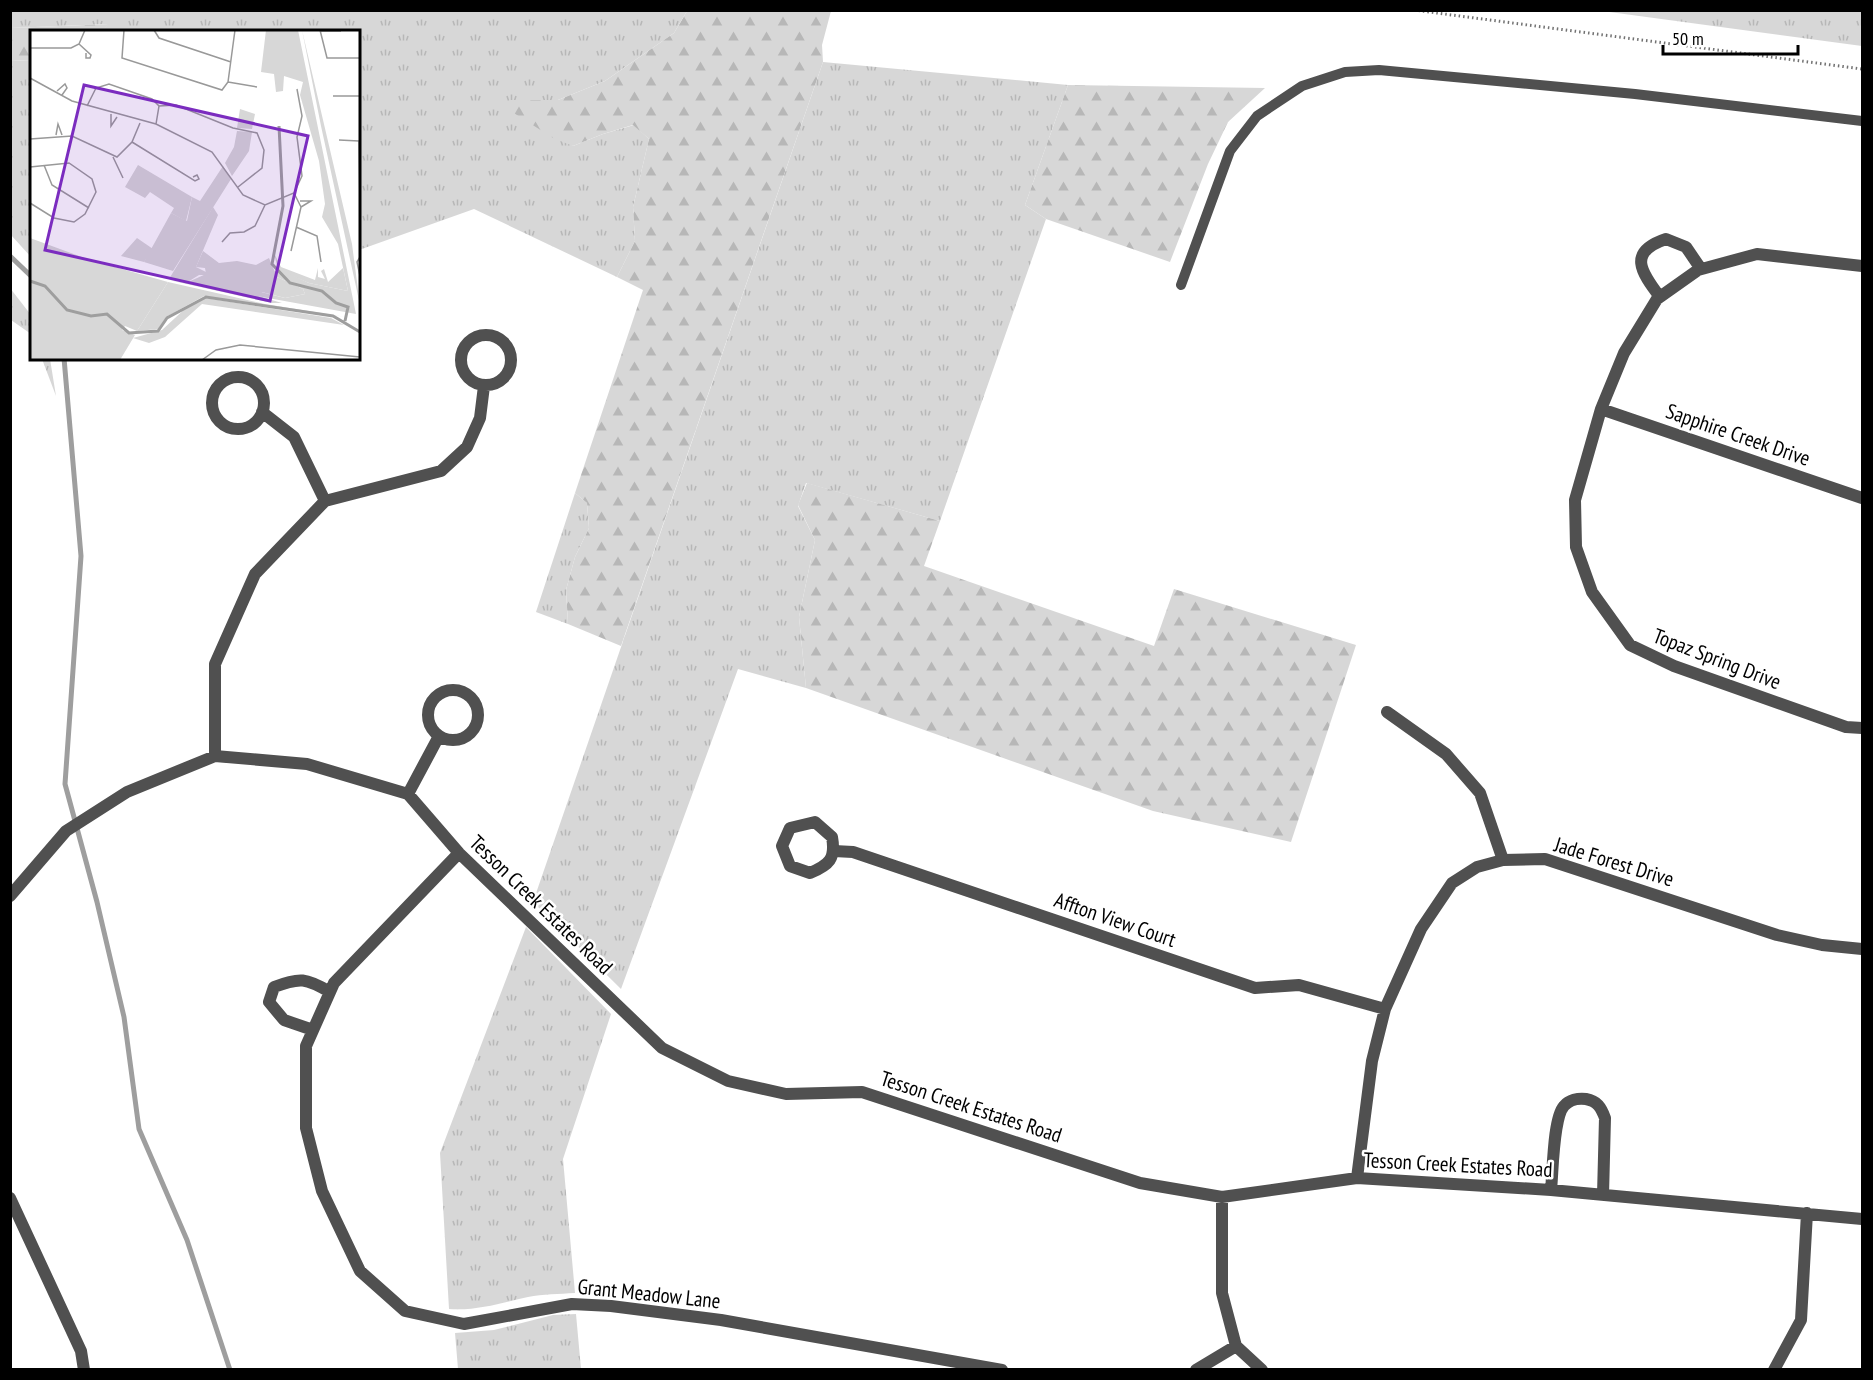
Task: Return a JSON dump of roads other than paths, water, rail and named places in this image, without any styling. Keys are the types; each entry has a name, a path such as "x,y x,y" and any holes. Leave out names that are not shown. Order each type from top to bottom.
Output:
{"street":[{"path":"1701,269 1686,247 1666,239 1650,244 1643,254 1640,266 1660,297 1701,269 1756,254 1863,266"},
{"name":"Topaz Spring Drive","path":"1660,297 1624,353 1600,409 1575,500 1576,547 1592,592 1630,645 1674,666 1846,727 1863,728"},
{"path":"484,335 493,336 506,345 512,360 506,376 493,385 484,386 469,379 464,373 461,356 469,342 484,335"},
{"path":"232,377 248,378 260,389 264,404 262,412 250,425 233,428 225,425 214,412 213,394 225,380 232,377"},
{"path":"215,756 215,664 255,574 325,501 441,471 467,447 480,418 484,386"},
{"name":"Sapphire Creek Drive","path":"1600,409 1863,498"},
{"path":"262,412 294,437 325,501"},
{"path":"449,690 466,693 477,706 477,722 474,729 462,739 454,740 439,736 428,723 427,714 434,698 449,690"},
{"path":"1387,712 1446,754 1480,793 1503,860"},
{"path":"10,896 66,831 127,792 215,756 307,764 408,794 439,736"},
{"name":"Tesson Creek Estates Road","path":"408,794 459,853 662,1048 728,1082 786,1094 862,1092 1140,1183 1222,1197 1357,1178 1551,1190 1863,1219"},
{"path":"814,822 832,837 834,851 826,866 810,873 790,866 782,846 790,828 814,822"},
{"name":"Affton View Court","path":"834,851 853,852 1256,988 1299,985 1385,1010"},
{"name":"Grant Meadow Lane","path":"459,853 334,983 306,1046 306,1128 322,1191 360,1271 405,1311 464,1324 572,1305 611,1306 722,1320 1002,1370"},
{"name":"Jade Forest Drive","path":"1357,1178 1372,1061 1385,1010 1421,929 1452,883 1477,867 1503,860 1545,859 1777,935 1822,945 1863,949"},
{"path":"313,1030 284,1020 269,1002 274,987 293,980 312,981 330,992"},
{"path":"1551,1190 1557,1119 1563,1106 1571,1100 1582,1098 1594,1101 1601,1107 1605,1118 1603,1196"},
{"path":"1222,1197 1222,1293 1236,1346 1262,1370"},
{"path":"10,1198 81,1351 84,1370"},
{"path":"1774,1370 1801,1320 1807,1213"},
{"path":"1196,1370 1236,1346"}],"lane":[{"path":"1180,285 1230,151 1241,136 1257,116 1302,86 1345,72 1379,70 1635,94 1863,121"}],"waterway":[{"path":"10,256 30,275"},
{"path":"64,360 81,556 65,784 97,902 124,1017 139,1129 187,1240 230,1370"}]}
